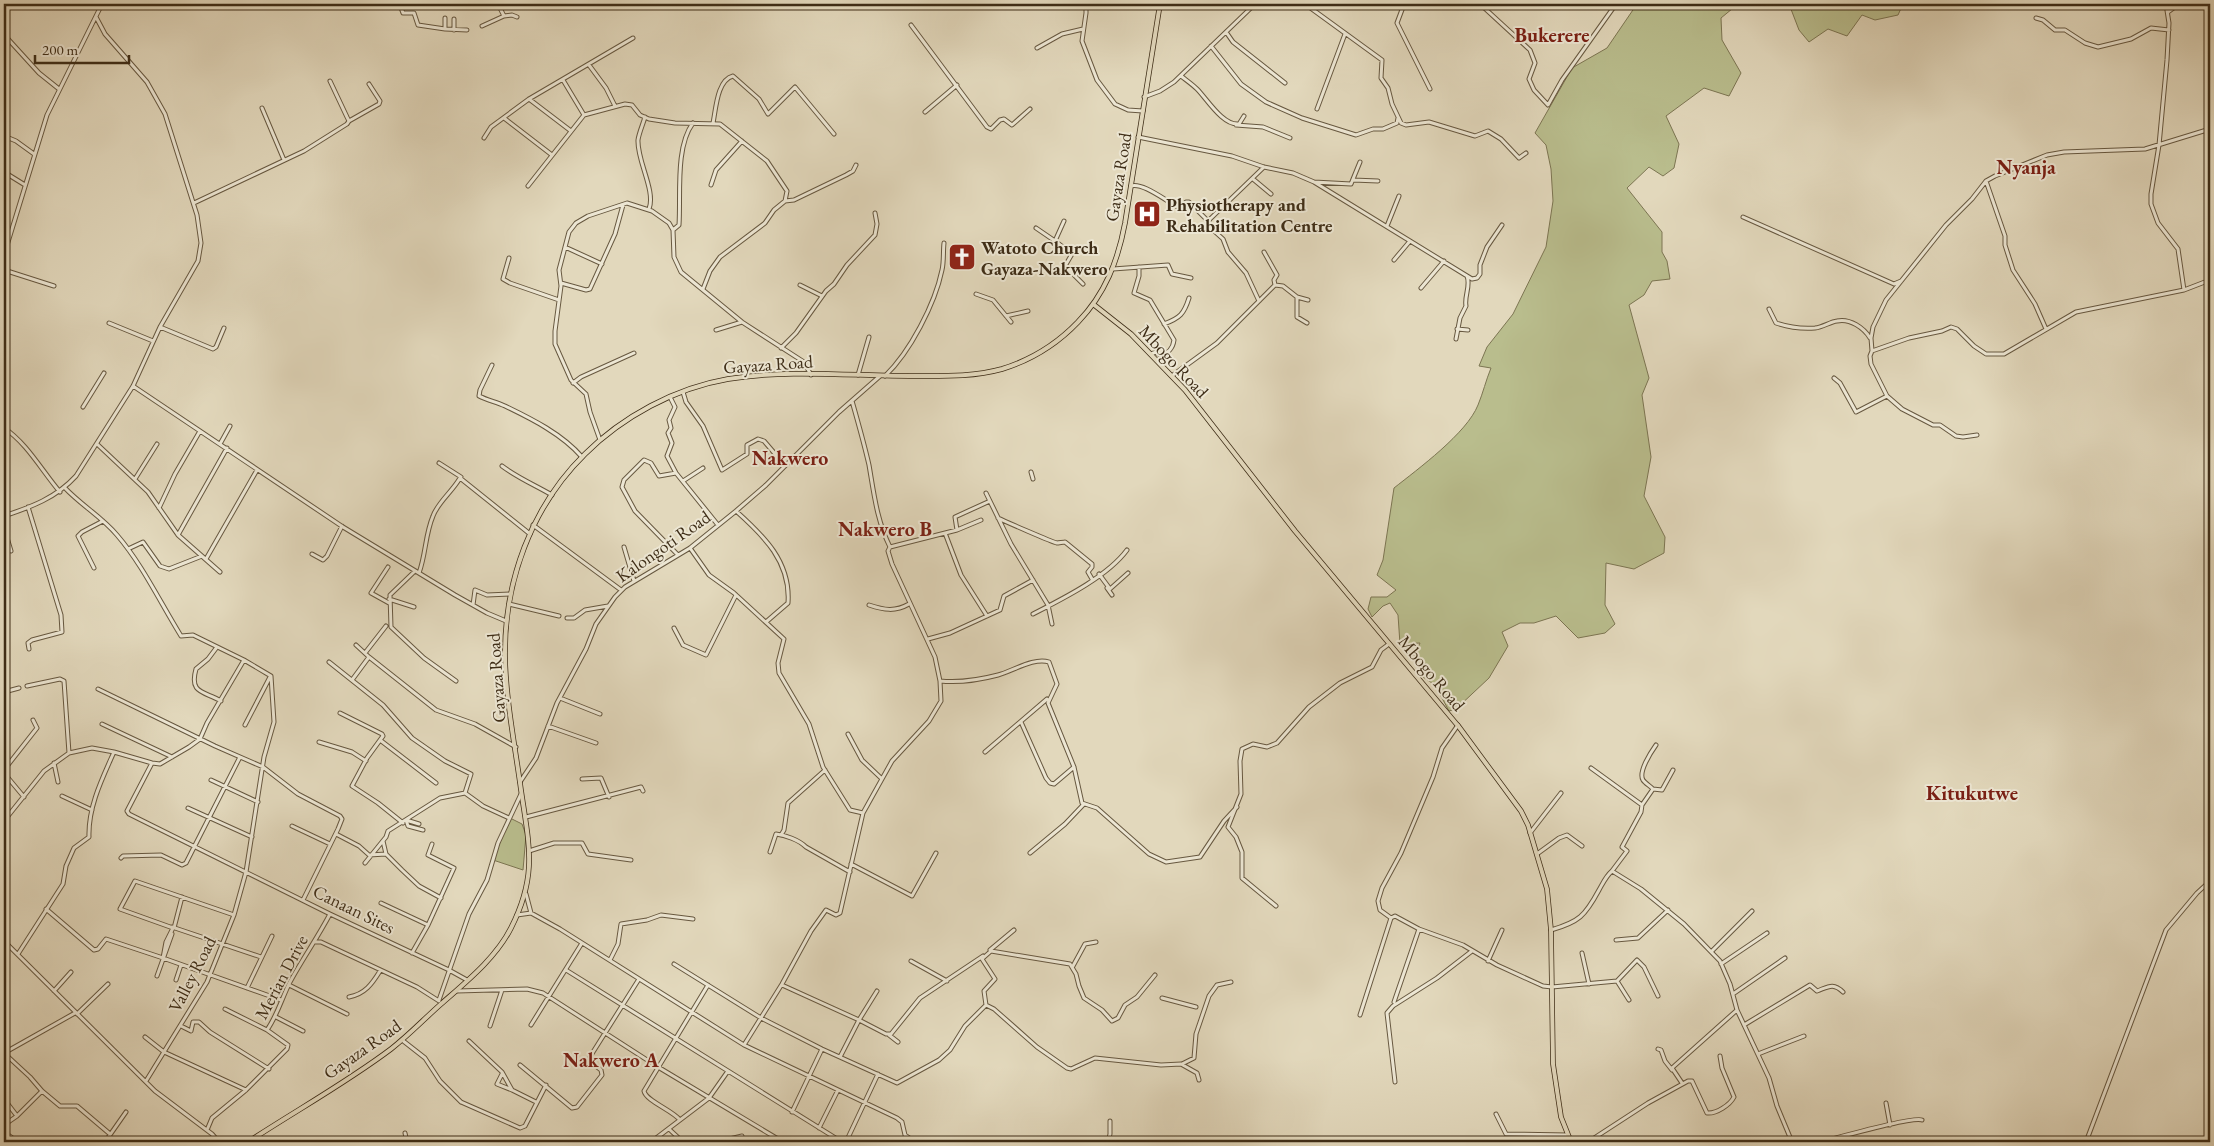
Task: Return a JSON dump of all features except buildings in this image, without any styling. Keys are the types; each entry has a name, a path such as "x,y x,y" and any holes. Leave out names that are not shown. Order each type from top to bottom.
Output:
{"main road":[{"name":"Gayaza Road","path":"248,1142 379,1058 402,1040 439,1003 456,991 467,980 494,952 510,931 526,894 529,874 529,851 506,668 508,604 533,525 552,495 582,457 601,440 632,418 670,397 712,382 735,378 812,374 965,376 1005,368 1026,360 1059,340 1093,304 1113,269 1120,246 1160,4"},
{"name":"Mbogo Road","path":"1093,304 1131,334 1173,375 1295,531 1458,725 1507,790 1524,817 1546,882 1551,930 1552,1064 1561,1118 1571,1142"}],"street":[{"path":"4,255 47,115 102,4"},
{"path":"498,4 504,16"},
{"path":"1086,4 1083,46 1101,85 1116,104 1128,110 1143,111"},
{"path":"1144,97 1160,91 1180,76 1255,4"},
{"path":"1305,4 1382,60 1381,78 1388,88 1392,104 1401,122 1406,125 1429,122 1475,136 1488,131 1502,139 1519,158 1526,153"},
{"path":"1399,4 1402,7 1397,24 1430,89"},
{"path":"1480,4 1530,50 1535,63 1529,78 1534,90 1548,104 1562,80 1616,4"},
{"path":"2166,4 2169,30 2159,145 2151,204 2158,224 2178,249 2184,290"},
{"path":"2168,12 2179,4"},
{"path":"400,5 403,13 414,13 418,25 467,30"},
{"path":"482,26 504,16 512,15 517,17"},
{"path":"4,516 60,492 76,476 133,386 160,327 198,261 201,252 200,227 194,202 165,114 154,92 105,34 96,17"},
{"path":"445,18 445,29"},
{"path":"2036,18 2044,20 2055,30 2065,30 2085,43 2098,47 2131,39 2150,28 2169,30"},
{"path":"454,19 454,30"},
{"path":"911,25 979,117 991,129 1000,120 1004,119 1015,124 1030,109"},
{"path":"1037,48 1062,34 1083,29"},
{"path":"1226,32 1231,40 1285,83"},
{"path":"1317,109 1345,34"},
{"path":"4,37 39,73 59,89"},
{"path":"484,138 491,127 529,99 633,38"},
{"path":"1211,46 1241,84 1266,102 1302,118 1356,135 1373,129 1390,127 1397,123 1398,117"},
{"path":"589,65 606,88 615,106"},
{"path":"713,123 720,92 726,80 733,76 758,99 768,114 795,87 834,134"},
{"path":"1180,76 1198,89 1217,113 1236,125 1263,126 1290,138"},
{"path":"563,80 584,115"},
{"path":"330,81 349,121"},
{"path":"194,202 326,138 349,121 379,104 380,101 369,84"},
{"path":"925,112 957,85"},
{"path":"529,99 571,131"},
{"path":"528,186 584,115 615,106 632,105 640,115 645,117 675,123 720,124 769,164 787,191 785,201"},
{"path":"262,108 284,160"},
{"path":"1236,125 1242,122 1244,116"},
{"path":"645,117 638,140 640,159 650,197 649,209"},
{"path":"504,118 552,155"},
{"path":"673,230 678,225 682,158 687,132 694,123"},
{"path":"1977,435 1956,436 1940,425 1933,425 1902,409 1888,396 1871,364 1870,356 1872,350 1870,338 1883,305 1946,224 1972,199 1986,181 2048,155 2064,152 2145,149 2210,129"},
{"path":"4,136 16,141 34,154"},
{"path":"1138,137 1232,156 1264,167 1293,173 1314,182 1472,279 1477,278 1480,274 1480,265 1487,247 1502,225"},
{"path":"711,185 716,170 742,141"},
{"path":"1314,182 1351,184 1360,162"},
{"path":"702,289 710,271 720,257 765,223 774,210 785,201 790,201 853,171 856,165"},
{"path":"1208,221 1264,167"},
{"path":"4,172 25,185"},
{"path":"1253,179 1271,194"},
{"path":"1353,180 1378,181"},
{"path":"1986,181 2005,236 2005,245 2013,270 2035,304 2046,329"},
{"path":"1131,186 1137,184 1146,188 1180,208 1186,202 1189,202 1223,239 1228,252 1246,273 1259,301"},
{"path":"1387,226 1399,196"},
{"path":"601,440 590,412 586,394 573,383 555,344 561,283 558,270 569,232 576,223 588,216 623,205 632,203 649,209 667,221 673,230 672,252 677,267 742,322 804,362 812,374"},
{"path":"561,283 589,290 615,234 623,205"},
{"path":"781,348 796,333 822,296 875,235 877,224 875,213"},
{"path":"1743,217 1894,284 1902,281"},
{"path":"1055,241 1064,221"},
{"path":"1036,228 1072,254 1065,266 1083,284"},
{"path":"1394,260 1410,241"},
{"name":"Kalongoti Road","path":"520,782 536,758 560,698 586,649 596,624 608,606 621,590 690,548 736,511 766,485 808,442 906,352 933,297 943,268 944,243"},
{"path":"565,247 602,264"},
{"path":"1264,252 1277,275 1274,280 1275,285"},
{"path":"509,258 503,279 559,300"},
{"path":"1421,288 1444,261"},
{"path":"1113,269 1168,265 1172,274 1190,278"},
{"path":"1139,267 1140,276 1134,293 1150,300 1174,340 1174,345 1162,355 1156,352 1151,354"},
{"path":"4,270 54,286"},
{"path":"1456,339 1460,318 1466,306 1465,301 1469,281 1467,276"},
{"path":"1872,350 1951,327 1957,328 1974,346 1986,354 2004,354 2076,312 2184,290 2210,280"},
{"path":"800,285 822,296"},
{"path":"1173,375 1217,344 1275,285"},
{"path":"1275,285 1283,286 1297,297 1308,300"},
{"path":"976,294 993,300 1011,322"},
{"path":"1297,297 1296,317 1307,322"},
{"path":"1164,324 1181,317 1189,298"},
{"path":"1770,309 1776,323 1782,325 1813,328 1836,321 1847,321 1862,327 1870,338"},
{"path":"1006,316 1028,311"},
{"path":"716,330 742,322"},
{"path":"109,323 153,341"},
{"path":"160,327 213,349 216,347 224,328"},
{"path":"1457,330 1468,330"},
{"path":"858,376 870,337"},
{"path":"573,383 581,377 634,353"},
{"path":"492,365 479,396 506,407 561,437 582,457"},
{"path":"83,408 104,373"},
{"path":"1834,378 1840,383 1856,412 1888,396"},
{"path":"133,386 342,526 473,605 506,621"},
{"path":"683,392 686,402 696,419 703,426 722,470 748,454 747,445 758,439 764,441 776,455"},
{"path":"670,397 675,407 669,420 671,429 668,433 672,443 667,456 676,473 698,504 712,516 718,526"},
{"path":"744,1045 826,910 836,915 840,913 863,813 899,752 929,721 940,704 940,681 928,640 909,604 892,564 888,551 890,547 882,532 874,501 867,457 852,401"},
{"path":"220,444 230,426"},
{"path":"4,428 16,438 60,492"},
{"path":"159,508 175,474 200,431"},
{"path":"97,444 148,492 178,535 220,572"},
{"path":"135,479 157,444"},
{"path":"178,535 227,448"},
{"path":"676,473 660,477 651,463 645,460 624,480 622,487 635,511 678,555"},
{"path":"439,463 461,478 530,534"},
{"path":"502,466 519,478 537,485 552,495"},
{"path":"683,481 703,468"},
{"path":"206,559 257,470"},
{"path":"1031,472 1034,479"},
{"path":"419,573 426,544 426,534 432,517 436,509 461,478"},
{"path":"65,488 82,506 103,521 128,549 181,636 193,635 244,660 271,676 245,724"},
{"path":"986,493 998,518 1048,605 1052,624"},
{"path":"957,530 955,517 990,501"},
{"path":"28,507 61,615 63,628 62,632 32,640 28,643 29,649"},
{"path":"736,511 762,534 775,550 788,586 788,603 766,622"},
{"path":"998,518 1004,523 1013,524 1046,540 1057,543 1065,542 1092,564 1088,572 1101,578 1112,596"},
{"path":"890,547 957,530 981,520"},
{"path":"94,568 78,536 103,521"},
{"path":"533,525 621,590"},
{"path":"312,554 323,560 327,556 342,526"},
{"path":"4,528 11,551"},
{"path":"944,533 960,575 987,616"},
{"path":"128,549 143,542 160,566 169,569 202,556"},
{"path":"624,546 634,582"},
{"path":"690,548 709,575 736,595 785,640 778,663 779,673 809,724 824,770 849,808 853,812 863,813"},
{"path":"1033,614 1059,601 1096,576 1116,562 1127,550"},
{"path":"388,567 370,593 389,604"},
{"path":"415,571 390,595 389,604 393,630 438,670 456,681"},
{"path":"1096,576 1110,589 1128,573"},
{"path":"928,640 950,633 1000,610 1004,596 1033,580"},
{"path":"473,605 475,590 487,595 510,594"},
{"path":"674,628 683,645 706,655 736,595"},
{"path":"389,599 414,607"},
{"path":"508,604 559,616"},
{"path":"869,605 890,610 901,609 909,604"},
{"path":"567,618 574,618 585,610 608,606"},
{"path":"365,653 386,626"},
{"path":"1276,906 1242,878 1242,852 1228,825 1241,794 1240,761 1245,746 1253,744 1267,747 1277,743 1309,707 1340,684 1372,667 1381,650 1389,644"},
{"path":"356,645 436,710 475,724 516,747"},
{"path":"217,647 208,659 196,669 194,683 198,691 210,694 221,701"},
{"path":"352,680 369,657"},
{"path":"4,821 54,763 69,753 92,748 114,752 152,764 160,764 200,739 244,660"},
{"path":"940,681 958,683 978,679 1008,672 1040,660 1047,661 1053,667 1056,687 1048,699 985,752"},
{"path":"329,662 384,705 410,736 444,760 471,774 465,793"},
{"name":"Valley Road","path":"146,1081 211,975 234,916 246,872 264,757 274,722 271,676"},
{"path":"27,686 60,679 64,681 69,753"},
{"path":"4,692 18,688"},
{"path":"98,689 200,739 263,767 298,794 340,816 342,819 336,834 303,900"},
{"path":"560,698 600,714"},
{"path":"1048,699 1054,722 1074,767 1082,803 1084,804"},
{"path":"4,707 6,715 4,719"},
{"path":"340,713 382,734 352,786 404,821 408,826 423,830"},
{"path":"24,797 4,772 37,728 33,720"},
{"path":"1021,722 1050,783 1054,784 1074,767"},
{"path":"102,724 172,757"},
{"path":"1391,918 1380,910 1378,901 1382,888 1402,853 1434,778 1442,748 1458,725"},
{"path":"548,726 596,743"},
{"path":"848,734 862,760 882,779"},
{"path":"380,740 436,783"},
{"path":"320,742 352,752 366,761"},
{"path":"1656,745 1648,757 1642,780 1652,789 1662,790 1673,770"},
{"path":"18,954 62,884 66,866 74,848 89,837 92,810 97,790 114,752"},
{"path":"121,858 123,856 161,855 182,865 186,863 240,757"},
{"path":"54,763 58,782"},
{"name":"Canaan Sites","path":"152,764 130,803 128,813 467,980"},
{"path":"1591,768 1642,805"},
{"path":"781,835 784,830 788,803 824,770"},
{"path":"582,779 601,778 609,797"},
{"path":"211,780 258,802"},
{"path":"526,817 609,797 636,788 641,788 643,791"},
{"path":"1551,930 1574,922 1583,916 1607,876 1628,851 1622,846 1652,789"},
{"path":"365,863 383,841 388,831 440,798 465,793 483,806 509,818"},
{"path":"314,942 321,942 416,987 439,1003 469,914 487,880 498,843 521,793"},
{"path":"1530,832 1561,793"},
{"path":"62,796 92,810"},
{"path":"1084,804 1097,808 1149,854 1166,862 1200,857 1220,826 1236,807"},
{"path":"1030,853 1065,824 1084,804"},
{"path":"188,808 252,837"},
{"path":"404,821 420,824"},
{"path":"292,826 330,844"},
{"path":"336,834 358,846 369,855 386,854"},
{"path":"770,852 776,834 781,835 800,841 806,847 850,872"},
{"path":"1537,854 1559,838 1567,835 1582,846"},
{"path":"383,841 386,854 419,886 441,898"},
{"path":"529,851 554,843 582,843 588,854 631,860"},
{"path":"412,953 428,925 454,868 428,855 432,844"},
{"path":"851,864 912,896 936,854"},
{"path":"1612,870 1668,910 1712,952 1721,964 1737,1010 1758,1054 1792,1142"},
{"path":"120,909 135,881 234,916"},
{"path":"2086,1142 2166,930 2197,893 2210,881"},
{"path":"526,894 530,913"},
{"path":"157,976 174,928 182,897"},
{"path":"381,903 428,925"},
{"path":"46,909 94,950 98,949 106,938 281,1000"},
{"path":"120,909 173,928 166,942 164,958"},
{"path":"120,909 261,958"},
{"path":"1616,940 1638,938 1668,910"},
{"path":"1712,952 1752,911"},
{"path":"517,915 530,913 610,960 744,1045 902,1122 905,1135 915,1142"},
{"name":"Merian Drive","path":"206,1130 212,1118 269,1069 288,1047 267,1030 276,1017 281,1000 289,985 330,914"},
{"path":"610,960 618,944 621,924 661,916 693,918"},
{"path":"1391,918 1397,916 1419,929 1463,945 1488,961 1543,986 1552,987 1617,981 1637,960 1644,968 1658,996"},
{"path":"1360,1015 1391,918"},
{"path":"1394,1002 1419,929"},
{"path":"889,1034 893,1033 920,998 978,960 1014,930"},
{"path":"1488,961 1502,930"},
{"path":"1721,964 1767,933"},
{"path":"247,988 272,936"},
{"path":"4,941 160,1095 219,1142"},
{"path":"1073,966 1085,944 1096,942"},
{"path":"531,1026 582,943"},
{"path":"986,1005 984,991 995,979 982,959 991,951 1070,964 1073,966 1084,998 1102,1010 1112,1020 1118,1018 1125,1005 1137,997 1155,975"},
{"path":"1395,1082 1387,1013 1393,1006 1437,978 1472,951"},
{"path":"1582,953 1589,984"},
{"path":"1733,994 1785,958"},
{"path":"912,961 948,981"},
{"path":"674,964 761,1018 822,1049 897,1083 934,1065 950,1050 966,1026 986,1005"},
{"path":"176,980 181,965"},
{"path":"566,970 842,1142"},
{"path":"349,998 367,990 380,971"},
{"path":"54,990 71,972"},
{"path":"520,1065 572,1108 576,1107 602,1075 601,1070 588,1060 639,979"},
{"path":"1617,981 1629,1000"},
{"path":"986,1005 994,1009 1037,1047 1071,1069 1095,1058 1161,1065 1181,1064 1194,1058 1196,1034 1212,991 1218,986 1231,982"},
{"path":"108,984 76,1014 4,1053 42,1091 61,1106 77,1106 110,1134"},
{"path":"782,984 889,1034 898,1042"},
{"path":"1744,1025 1810,984 1817,990 1832,985 1838,986 1843,992"},
{"path":"289,985 347,1014"},
{"path":"680,1120 674,1114 648,1098 644,1093 708,985"},
{"path":"490,1026 502,990"},
{"path":"456,991 526,990 543,993 658,1067 783,1142"},
{"path":"840,1057 859,1020 877,991"},
{"path":"1162,998 1196,1007"},
{"path":"226,1009 267,1030"},
{"path":"1672,1070 1677,1063 1737,1010"},
{"path":"276,1017 303,1031"},
{"path":"181,1026 191,1031 192,1022 200,1022 210,1032 269,1069"},
{"path":"1758,1054 1804,1036"},
{"path":"145,1037 164,1052 246,1090"},
{"path":"402,1040 425,1058 440,1081 461,1102 520,1128 525,1126 546,1085"},
{"path":"468,1041 502,1072 512,1090"},
{"path":"792,1112 822,1049"},
{"path":"1658,1049 1661,1050 1665,1061 1682,1083"},
{"path":"1588,1142 1620,1120 1682,1083 1692,1081 1707,1113 1712,1113 1730,1102 1734,1097 1724,1076 1720,1056"},
{"path":"1181,1064 1197,1074 1199,1080"},
{"path":"651,1142 709,1098 728,1071"},
{"path":"502,1072 497,1084 536,1102"},
{"path":"846,1142 878,1074"},
{"path":"819,1128 838,1090"},
{"path":"4,1125 17,1116 42,1091"},
{"path":"4,1099 17,1116"},
{"path":"1886,1103 1890,1125"},
{"path":"106,1142 126,1112"},
{"path":"1496,1114 1506,1134 1569,1135"},
{"path":"1821,1142 1915,1119 1922,1120"},
{"path":"1108,1142 1110,1121"},
{"path":"669,1129 683,1142"},
{"path":"4,1132 18,1142"},
{"path":"405,1132 408,1142"},
{"path":"717,1142 742,1136"}],"green space":[{"path":"1637,4 1738,4 1721,18 1722,40 1741,73 1729,96 1704,88 1666,116 1679,144 1674,168 1663,176 1649,167 1627,188 1662,232 1662,252 1667,261 1670,279 1652,281 1644,295 1629,305 1649,378 1642,395 1651,457 1644,496 1665,537 1664,553 1634,569 1606,563 1605,605 1615,624 1605,633 1578,638 1556,616 1534,623 1520,623 1502,632 1508,646 1489,678 1456,709 1449,711 1435,685 1423,677 1426,664 1414,656 1420,643 1400,644 1398,615 1390,603 1383,606 1372,617 1368,609 1371,597 1387,597 1396,590 1377,575 1383,560 1394,488 1453,439 1464,427 1478,405 1491,368 1479,366 1487,347 1513,314 1546,247 1553,201 1551,169 1546,145 1535,133 1572,68 1607,48"},
{"path":"1789,4 1903,4 1898,15 1875,20 1862,15 1847,36 1828,29 1809,42 1799,30"},
{"path":"510,818 522,824 526,835 523,870 493,860"}],"place":[{"name":"Physiotherapy and Rehabilitation Centre","path":"1147,214"},
{"name":"Watoto Church Gayaza-Nakwero","path":"962,257"}],"district":[{"name":"Bukerere","path":"1552,35"},
{"name":"Nyanja","path":"2026,167"},
{"name":"Nakwero","path":"790,458"},
{"name":"Nakwero B","path":"885,529"},
{"name":"Kitukutwe","path":"1972,793"},
{"name":"Nakwero A","path":"611,1060"}]}
